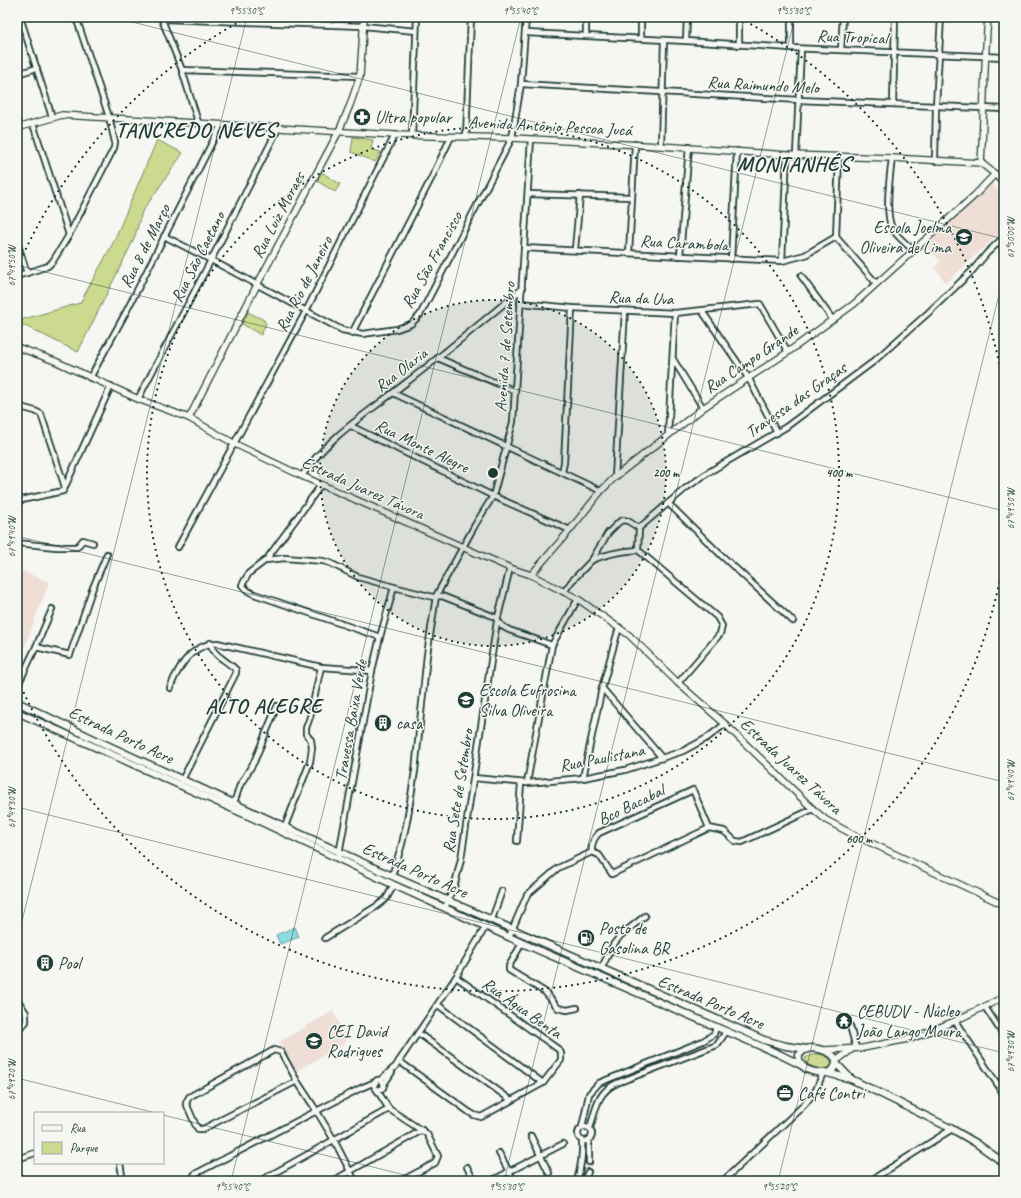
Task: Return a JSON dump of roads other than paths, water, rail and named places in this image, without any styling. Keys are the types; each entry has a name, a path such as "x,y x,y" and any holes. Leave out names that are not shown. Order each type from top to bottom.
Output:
{"main road":[{"name":"Estrada Porto Acre","path":"17,702 181,782 234,803 284,829"},
{"name":"Estrada Porto Acre","path":"17,712 181,782 339,855 394,885 509,937 779,1054 806,1068 851,1079"},
{"name":"Estrada Porto Acre","path":"339,855 492,919 601,969 764,1040 786,1046 823,1051"},
{"path":"801,1065 799,1062 799,1055 807,1049"},
{"path":"823,1051 832,1055 836,1062 851,1079 952,1129 976,1143 1004,1163"},
{"path":"825,1073 834,1069 836,1062"}],"street":[{"path":"17,276 48,266 53,261 69,235 112,154 115,142 109,117 76,17"},
{"name":"Rua Luiz Moraes","path":"188,418 339,131 360,76 364,17"},
{"path":"412,136 417,17"},
{"path":"466,136 471,17"},
{"name":"Rua São Francisco","path":"164,236 342,330 363,334 397,329 411,324 420,314 512,138 521,84 526,17"},
{"path":"586,17 586,36"},
{"path":"641,17 641,38"},
{"path":"686,41 687,17"},
{"path":"739,44 740,17"},
{"path":"791,17 791,48"},
{"path":"841,50 843,17"},
{"path":"893,104 895,17"},
{"path":"935,161 936,106 941,17"},
{"path":"988,17 981,163 995,174 1004,184"},
{"path":"19,18 37,68 52,117"},
{"path":"198,122 182,70 162,18 363,26 416,31"},
{"name":"Rua Tropical","path":"526,33 641,38 801,49 1004,58"},
{"path":"661,146 664,40"},
{"path":"796,155 801,49"},
{"path":"17,74 37,68"},
{"path":"182,70 360,76"},
{"name":"Rua Raimundo Melo","path":"521,84 1004,110"},
{"name":"Avenida Antônio Pessoa Jucá","path":"17,128 62,115 412,136 512,138 635,144 787,155 892,158 981,163"},
{"path":"33,124 69,235"},
{"name":"Rua 8 de Março","path":"90,378 126,312 221,125"},
{"name":"Rua São Caetano","path":"138,399 279,127"},
{"name":"Rua Rio de Janeiro","path":"178,547 306,311 395,135"},
{"path":"352,333 451,137"},
{"name":"Avenida 7 de Setembro","path":"436,596 475,525 493,496 513,422 531,139"},
{"path":"629,253 635,144"},
{"path":"680,256 689,148"},
{"path":"731,259 737,151"},
{"path":"782,261 787,155"},
{"path":"839,157 836,237 876,283"},
{"path":"892,158 889,200 890,220 893,229 913,250"},
{"name":"Rua Campo Grande","path":"531,575 601,491 615,477 703,408 749,379 833,320 913,250 995,174"},
{"path":"528,194 632,198"},
{"path":"575,250 580,195"},
{"name":"Rua Carambola","path":"524,248 782,261 805,255 836,237"},
{"name":"Travessa das Graças","path":"639,528 686,488 709,472 786,427 873,362 928,313 972,271 987,253 1004,237"},
{"path":"17,242 27,273"},
{"path":"801,276 833,320"},
{"name":"Rua Olaria","path":"302,476 314,458 324,448 438,358 522,289"},
{"name":"Rua da Uva","path":"520,303 572,308 675,313 760,304 788,352"},
{"path":"562,472 564,463 572,308"},
{"path":"615,477 615,453 625,311"},
{"path":"702,311 749,379 777,433"},
{"path":"668,435 675,313"},
{"name":"Estrada Juarez Távora","path":"17,347 55,361 138,399 188,418 235,444 321,485 510,568 531,575 578,599 629,635 678,683 725,724 813,810 826,820 854,835 1004,905"},
{"path":"438,358 515,391"},
{"path":"673,359 703,408"},
{"path":"64,489 111,386"},
{"path":"393,393 601,491"},
{"path":"17,406 41,414 64,489"},
{"name":"Rua Monte Alegre","path":"351,426 493,496 570,530"},
{"path":"321,485 266,560 249,573 242,585 248,591 380,637"},
{"path":"17,501 64,489"},
{"path":"668,503 721,555 793,621"},
{"path":"564,592 570,582 592,560 608,533 618,522 623,520 628,521 639,528 638,550"},
{"path":"17,543 56,547 77,547 83,540 93,543"},
{"path":"592,560 604,554 619,551 638,550 717,618 722,629 720,634 678,683"},
{"path":"36,647 70,655 92,590 107,554"},
{"path":"266,560 285,558 330,563 358,577 433,597 442,596 492,616 509,630 552,645"},
{"name":"Rua Sete de Setembro","path":"445,908 455,884 461,859 497,621 510,568"},
{"name":"Travessa Baixa Verde","path":"339,855 372,672 394,587"},
{"path":"392,876 402,844 416,771 427,654 436,596"},
{"path":"517,841 524,783 552,645 578,599"},
{"path":"17,687 52,609"},
{"path":"583,778 602,688 619,627"},
{"path":"170,688 181,665 198,650 210,643 218,643 321,667 372,672"},
{"path":"181,782 236,672 232,666 214,652 210,643"},
{"path":"284,829 310,762 312,748 311,740 306,734 306,728 321,667"},
{"path":"602,688 662,758"},
{"path":"234,803 240,785 254,762 277,706"},
{"name":"Rua Paulistana","path":"474,778 524,783 583,778 625,770 672,756 695,746 725,724"},
{"name":"Bco Bacabal","path":"693,790 709,828 612,874 599,856 592,852 591,847 599,833 693,790"},
{"path":"709,828 724,832 733,840 742,842 813,810"},
{"path":"509,937 526,897 532,890 558,868 592,852"},
{"path":"325,938 377,906 386,899 394,885"},
{"path":"492,919 502,891"},
{"path":"601,969 613,945 621,935 645,916"},
{"path":"402,1181 435,1163 438,1156 427,1134 389,1109 378,1089 380,1082 396,1066 456,977 486,926"},
{"path":"522,942 509,966 509,970 545,992 558,1008 567,1010 577,1008"},
{"name":"Rua Água Benta","path":"399,1061 474,1115 480,1117 543,1083 561,1060 561,1054 558,1049 456,977"},
{"path":"823,1051 854,1049 913,1038 955,1021 1004,997"},
{"path":"17,999 26,1014 26,1022 17,1030"},
{"path":"438,1004 543,1083"},
{"path":"985,1007 1004,1036"},
{"path":"955,1021 1003,1092"},
{"path":"850,1026 854,1049"},
{"path":"577,1181 583,1154 582,1141 578,1136 578,1132 582,1127 589,1094 599,1083 606,1079 710,1038 714,1034 716,1027"},
{"path":"589,1162 589,1140 593,1135 590,1128 600,1097 605,1090 617,1083 717,1045 726,1032"},
{"path":"418,1033 511,1100"},
{"path":"836,1062 854,1049"},
{"path":"297,1081 203,1129 198,1129 196,1126 186,1103 187,1099 274,1050 278,1050 281,1052 297,1081 334,1140 355,1181"},
{"path":"723,1181 805,1104 816,1090 825,1073"},
{"path":"194,1181 193,1175 316,1110 367,1085 380,1082"},
{"path":"367,1085 378,1089 383,1088 380,1082"},
{"path":"589,1094 600,1097"},
{"path":"585,1108 595,1110"},
{"path":"260,1181 389,1109"},
{"path":"582,1127 590,1128"},
{"path":"870,1181 952,1129"},
{"path":"333,1181 422,1130"},
{"path":"531,1136 549,1173"},
{"path":"582,1141 589,1140"},
{"path":"491,1181 563,1144"},
{"path":"17,1159 34,1153"},
{"path":"500,1153 514,1181"},
{"path":"120,1164 123,1181"},
{"path":"467,1167 474,1181"},
{"path":"584,1181 588,1172"},
{"path":"17,1173 21,1181"}],"water":[{"path":"295,927 299,937 280,944 276,935"}],"tunnel":[{"path":"588,1172 589,1162"}],"place":[{"name":"Ultra popular","path":"362,117"},
{"name":"Escola Joelma Oliveira de Lima","path":"964,237"},
{"name":"Escola Eufrosina Silva Oliveira","path":"466,700"},
{"name":"casa","path":"383,723"},
{"name":"Posto de Gasolina BR","path":"586,938"},
{"name":"Pool","path":"45,963"},
{"name":"CEBUDV - Núcleo João Lango Moura","path":"844,1021"},
{"name":"CEI David Rodrigues","path":"314,1041"},
{"name":"Café Contri","path":"785,1093"}],"district":[{"name":"TANCREDO NEVES","path":"196,130"},
{"name":"MONTANHÊS","path":"794,164"},
{"name":"ALTO ALEGRE","path":"264,706"}]}
